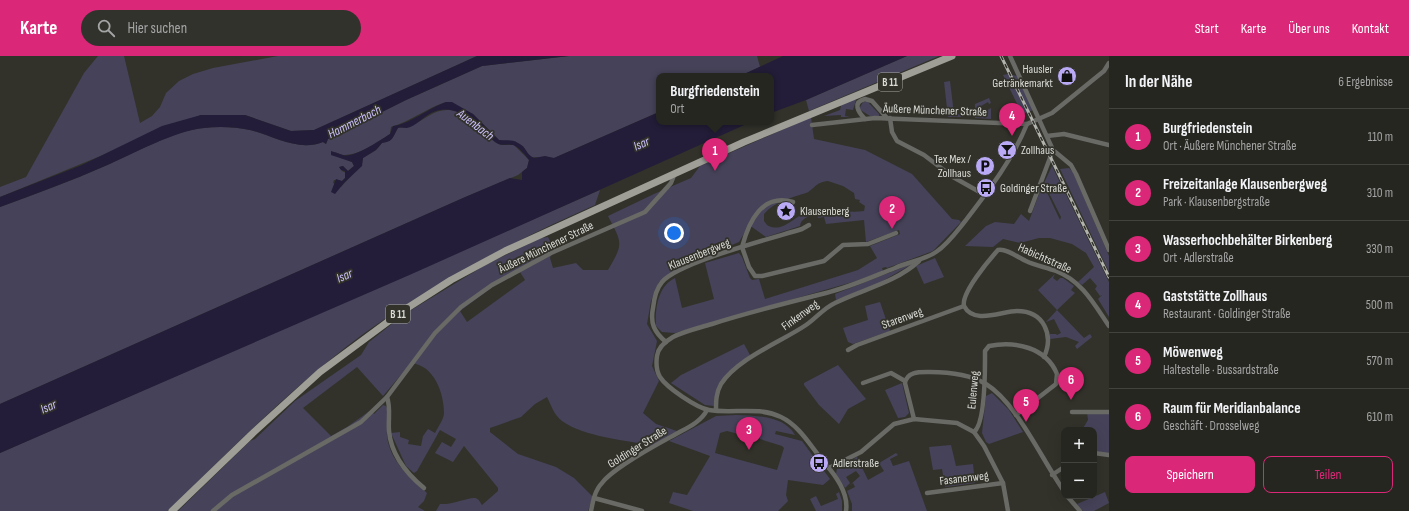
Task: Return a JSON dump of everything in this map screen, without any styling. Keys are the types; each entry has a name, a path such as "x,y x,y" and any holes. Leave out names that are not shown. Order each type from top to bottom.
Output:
{"main road":[{"name":"B 11","path":"172,511 254,432 320,372 401,312 451,280 505,251 675,173 794,120 952,56"}],"street":[{"path":"1010,56 1040,118 1053,150 1071,165 1076,174 1109,250"},
{"name":"Äußere Münchener Straße","path":"812,124 888,118 1027,124 1052,113 1104,71 1109,64"},
{"path":"865,119 857,110 860,101 865,99 873,102 888,118 892,132 897,141 924,154 953,177 985,195"},
{"path":"846,511 846,497 829,468 794,425 782,417 760,411 707,410 671,388 660,377 656,365 657,356 666,342 680,334 723,320 867,280 936,252 944,246 985,195 1023,134 1027,124"},
{"path":"1047,136 1061,134 1109,145"},
{"path":"1030,211 1053,150"},
{"name":"Äußere Münchener Straße","path":"213,511 232,495 361,422 387,397 435,333 461,307 492,285 545,256 645,212 671,183 675,173"},
{"path":"793,202 784,200 774,201 756,213 742,247 752,273 755,276 762,276 824,261 843,245 868,244 896,233"},
{"name":"Klausenbergweg","path":"666,342 655,330 651,322 654,302 662,282 680,270 742,247 802,230 808,226"},
{"name":"Habichtstraße","path":"964,306 965,300 978,275 1000,249 1028,262 1056,271 1072,280 1083,289 1095,303 1109,326"},
{"name":"Finkenweg","path":"716,410 716,397 721,384 727,377 747,361 784,340 833,304 886,282 920,259"},
{"path":"964,306 972,314 1002,314 1016,311 1034,315 1040,320 1048,331 1048,349 1044,357 1053,367 1058,378 1056,384 1016,415"},
{"name":"Starenweg","path":"848,350 857,345 964,306"},
{"name":"Eulenweg","path":"974,432 979,426 985,383 986,347 1004,344 1023,345 1032,348 1044,357"},
{"path":"914,419 905,381 906,377 912,373 944,372 967,376 985,383 1002,397 1016,415 1052,475 1061,487"},
{"path":"863,383 891,373 905,381"},
{"path":"387,397 390,403 389,431 396,454 408,473 424,488"},
{"name":"Goldinger Straße","path":"591,511 594,498 602,483 607,478 663,441 694,424 707,410"},
{"path":"1072,412 1109,412"},
{"path":"829,468 861,452 894,424 914,419 957,423 974,432 995,465 1003,483 1008,511"},
{"path":"1097,453 1109,455"},
{"path":"1052,475 1061,469"},
{"name":"Fasanenweg","path":"927,493 1003,483"},
{"path":"594,498 642,511"},
{"path":"1070,499 1080,511"}],"shaded area":[{"path":"98,56 124,56 140,123 152,116 160,107 166,93 179,81 193,74 213,68 278,56 477,56 314,130 291,131 245,115 201,115 0,197 0,187 26,177 84,73"},
{"path":"569,56 757,56 760,67 747,73 656,73 656,113 554,158 530,157 523,146 499,140 473,114 446,102 432,108 391,127 390,134 363,150 344,155 333,152 334,155 352,162 354,166 348,171 343,166 340,167 342,171 346,173 345,178 342,181 334,180 333,183 341,187 362,163 363,158 376,150 382,143 391,140 398,128 408,127 433,113 444,110 459,112 478,125 495,142 501,145 514,145 529,160 527,168 518,175 463,198 0,404 0,207 92,172 154,143 192,130 216,127 233,128 250,130 295,144 314,145 323,142 326,144 328,139 406,100 482,66"},
{"path":"907,56 939,56 809,111 806,100"},
{"path":"1008,74 1017,76 1033,110 1023,114 1023,116 1003,75"},
{"path":"950,81 954,114 961,114 961,117 948,117 944,82"},
{"path":"989,98 991,103 989,104 988,102 981,106 984,112 991,108 991,119 975,118 975,104"},
{"path":"855,99 853,110 846,109 845,116 850,117 841,117 841,115 824,116 840,110 841,106 838,105"},
{"path":"867,101 879,114 879,116 870,116 859,109 863,102"},
{"path":"811,117 814,139 865,150 912,174 952,219 959,220 961,222 933,251 887,268 882,268 883,271 856,281 675,333 662,332 656,326 657,305 661,292 669,282 675,278 682,308 714,299 705,263 739,253 750,278 752,280 759,279 765,299 858,270 877,258 870,246 900,234 899,230 866,242 864,220 826,224 824,217 818,218 817,214 804,219 800,226 766,237 749,225 739,242 679,267 659,282 651,301 647,324 657,341 652,366 659,381 643,413 656,424 677,431 653,446 593,434 582,431 559,419 547,397 535,404 521,417 490,428 490,432 518,454 556,467 574,478 593,497 588,511 436,511 440,504 472,498 478,499 482,505 498,491 498,488 464,446 453,462 435,453 442,442 451,447 456,439 440,430 417,471 414,473 406,466 391,433 400,432 400,437 409,440 408,444 421,446 423,436 428,429 435,433 444,415 444,405 440,389 432,374 419,365 411,363 383,396 357,367 303,408 331,436 371,410 374,414 383,405 386,406 388,413 387,436 392,454 402,468 427,493 424,501 418,507 425,511 178,511 250,441 255,439 295,401 361,355 369,342 403,315 487,264 541,238 548,237 553,247 550,258 553,268 576,263 583,270 608,270 617,254 619,243 616,232 608,216 691,178 700,166","holes":["828,181 843,186 854,193 855,199 860,200 859,202 865,206 864,211 851,212 824,209 811,210 779,227 767,225 764,221 764,214 773,206 784,200 809,192 817,184","520,272 525,280 467,322 460,311 495,285"]},
{"path":"1052,166 1109,282 1109,317 1098,299 1102,295 1100,296 1095,289 1097,286 1090,278 1082,285 1078,282 1094,267 1086,253 1072,244 1050,238 1039,238 1020,243 1003,239 993,247 965,246 986,226 995,222 1014,224 1021,214 1029,221 1042,186 1044,186 1060,220 1061,217 1044,183"},
{"path":"1069,168 1073,172 1109,256 1109,272 1060,169"},
{"path":"600,190 595,205 530,235 466,268 405,305 346,347 277,406 168,511 0,511 0,453"},
{"path":"935,258 944,277 924,284 916,266"},
{"path":"914,263 879,283 836,300 835,294"},
{"path":"1055,274 1053,278 1057,281 1060,278 1063,278 1074,286 1071,290 1075,293 1057,310 1038,290"},
{"path":"880,302 890,331 853,344 848,342 843,328 868,320 865,306"},
{"path":"1057,310 1084,338 1090,334 1092,337 1077,349 1075,346 1079,342 1066,337 1050,339 1050,334 1057,335 1061,333 1054,319 1046,322"},
{"path":"744,344 750,355 726,376 721,383 717,390 714,406 705,405 671,383 681,375"},
{"path":"838,365 866,399 848,409 839,424 819,405 804,385 804,383"},
{"path":"902,383 909,413 905,417 898,418 885,390"},
{"path":"992,393 1009,410 1023,432 989,444 986,442 982,433 986,396"},
{"path":"1087,412 1109,412 1109,453 1097,452 1097,427 1084,427 1088,420"},
{"path":"716,416 760,416 777,420 790,428 795,435 776,431 775,434 802,441 830,479 823,485 788,480 786,495 788,501 778,511 693,511 669,503 673,492 687,495 710,456 669,441","holes":["749,429 760,433 760,439 784,448 777,470 715,453 720,433 727,431 746,436"]},
{"path":"951,445 956,466 973,464 975,483 945,487 942,469 933,470 929,447"},
{"path":"896,453 898,455 890,459 893,466 909,461 927,511 852,511 852,504 847,491 855,487 853,483 849,486 860,476 856,471 846,477 850,483 845,488 836,474 837,469 857,457 868,480 884,471 879,463"},
{"path":"839,492 842,501 842,511 816,511 810,499 816,496 821,506 838,499 836,494"},
{"path":"1105,492 1109,503 1094,511 1083,511 1077,504 1089,499 1097,499 1097,495"}],"water":[{"name":"Hammerbach","path":"477,56 569,56 482,66 406,100 328,139 326,144 323,142 314,145 295,144 250,130 233,128 210,127 192,130 167,138 79,177 0,207 0,197 82,165 162,126 201,115 245,115 291,131 314,130"},
{"path":"783,56 907,56 806,100 774,112 774,73 746,73"},
{"path":"446,102 452,102 473,114 499,140 521,144 529,155 534,158 545,156 554,158 656,113 656,125 744,125 414,273 0,453 0,404 463,198 510,178 522,180 522,172 527,168 529,160 520,149 513,145 502,145 497,143 474,123 459,113 450,110 441,110 431,113 410,127 398,128 391,140 382,143 376,150 363,158 362,166 335,194 331,192 336,179 342,181 345,178 345,171 341,170 339,167 343,166 348,171 354,166 352,162 331,155 331,151 343,155 353,154 390,134 393,126 413,119"}],"railway":[{"path":"1001,56 1109,277"}],"place":[{"name":"Hausler Getränkemarkt","path":"1067,76"},
{"name":"Gaststätte Zollhaus","path":"1012,136"},
{"name":"Zollhaus","path":"1007,150"},
{"name":"Tex Mex / Zollhaus","path":"985,166"},
{"name":"Burgfriedenstein","path":"715,171"},
{"name":"Goldinger Straße","path":"986,188"},
{"name":"Klausenberg","path":"786,211"},
{"name":"Freizeitanlage Klausenbergweg","path":"892,229"},
{"name":"Raum für Meridianbalance","path":"1071,400"},
{"name":"Möwenweg","path":"1026,422"},
{"name":"Wasserhochbehälter Birkenberg","path":"749,450"},
{"name":"Adlerstraße","path":"819,463"}],"water label":[{"name":"Auenbach","path":"476,124"},
{"name":"Isar","path":"641,143"},
{"name":"Isar","path":"344,275"},
{"name":"Isar","path":"48,406"}]}
